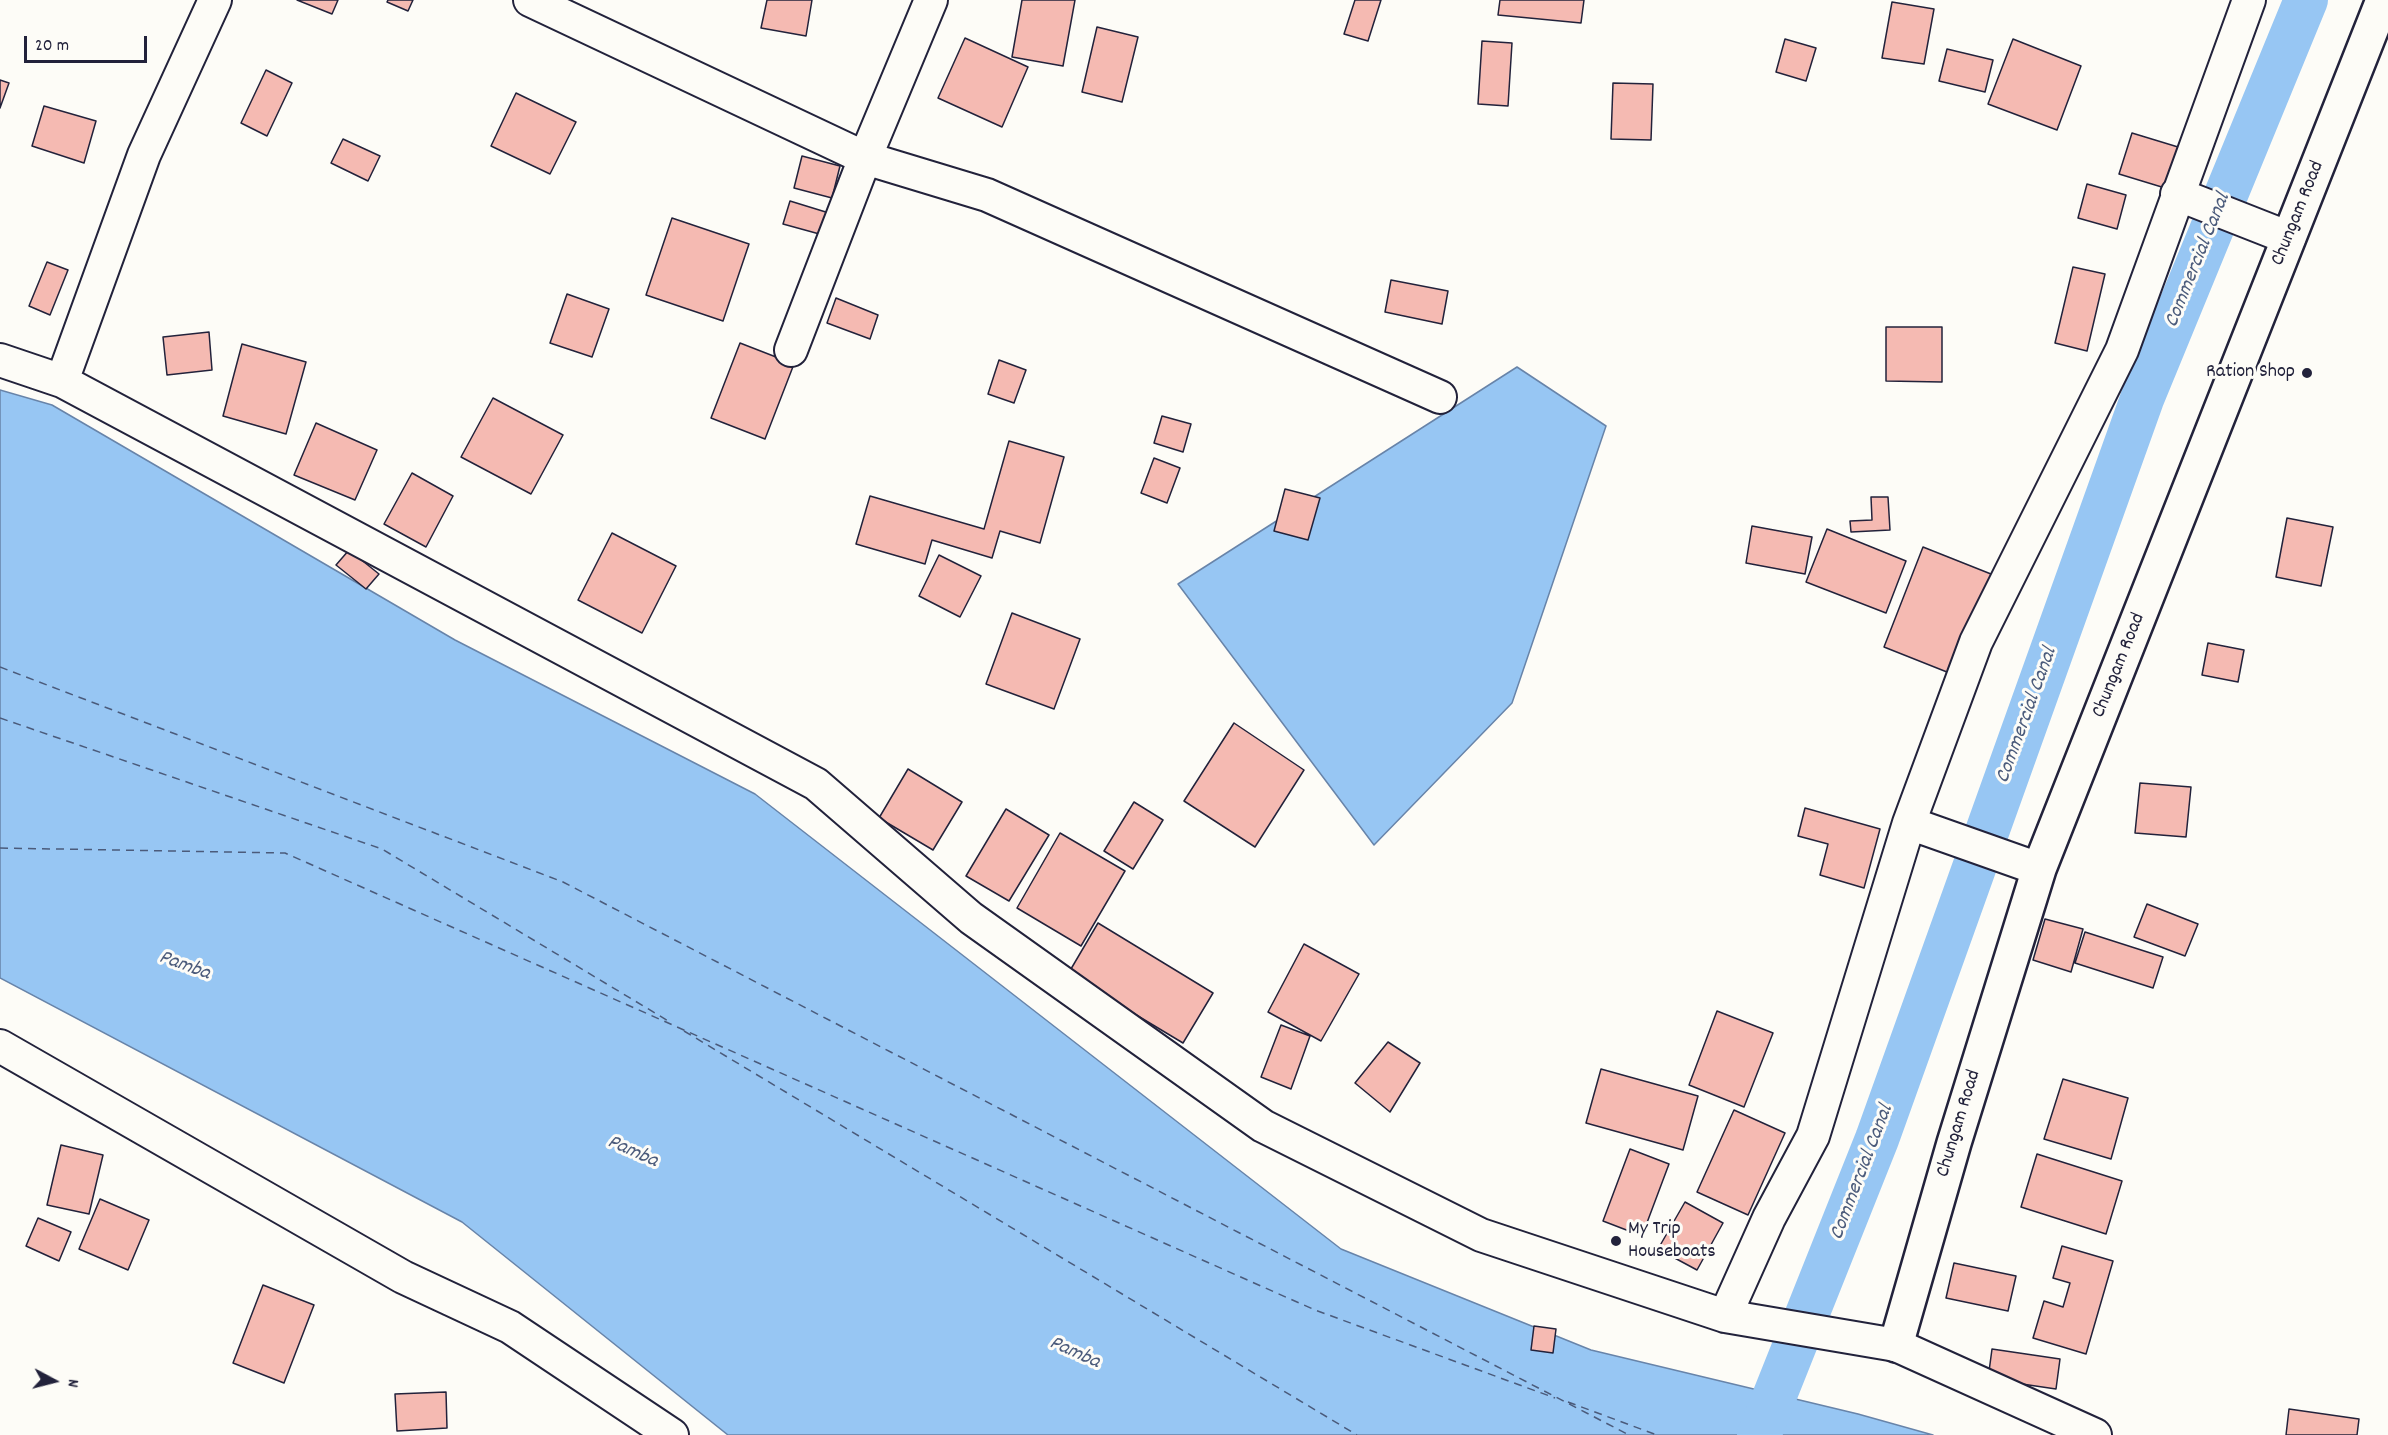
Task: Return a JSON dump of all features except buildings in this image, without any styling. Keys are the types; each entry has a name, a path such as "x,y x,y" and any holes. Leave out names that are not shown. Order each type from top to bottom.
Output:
{"main road":[{"name":"Chungam Road","path":"1896,1345 1953,1143 2039,869 2383,0"}],"street":[{"path":"62,381 144,155 215,0"},
{"path":"530,0 865,158 987,195 1440,397"},
{"path":"791,350 865,158 931,0"},
{"path":"1732,1317 1769,1218 1813,1136 1909,823 1976,642 2122,350 2249,0"},
{"path":"2177,194 2289,238"},
{"path":"0,360 62,381 816,784 971,918 1263,1126 1481,1235 1732,1317 1896,1345 2095,1435"},
{"path":"1909,823 2039,869"},
{"path":"0,1046 403,1277 510,1327 672,1435"}],"water":[{"path":"1517,367 1606,426 1512,703 1374,845 1178,584"},
{"name":"Pamba","path":"0,390 52,405 455,640 755,794 1341,1249 1591,1350 1858,1414 1933,1435 728,1435 462,1222 0,978"}],"waterway":[{"name":"Commercial Canal","path":"1759,1435 1877,1139 2142,399 2306,0"}],"ferry route":[{"path":"0,667 563,882 1629,1435"},
{"path":"0,718 382,849 670,1022"},
{"path":"0,848 285,853 1315,1310 1555,1398"},
{"path":"684,1031 1357,1435"},
{"path":"1568,1402 1657,1435"}],"place":[{"name":"Ration Shop","path":"2307,373"},
{"name":"My Trip Houseboats","path":"1616,1241"}]}
